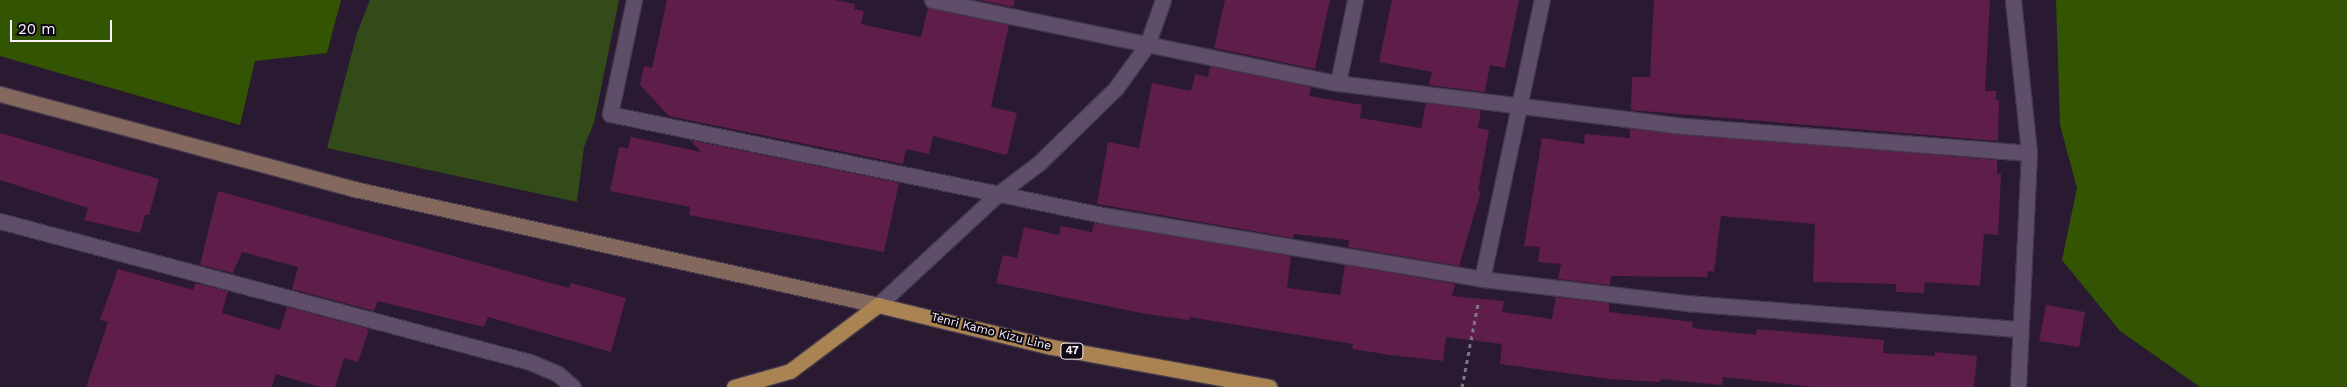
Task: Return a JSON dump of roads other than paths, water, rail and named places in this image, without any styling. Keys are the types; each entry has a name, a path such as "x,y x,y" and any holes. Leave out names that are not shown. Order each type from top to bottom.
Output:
{"main road":[{"path":"734,387 790,371 878,305"},
{"name":"Tenri Kamo Kizu Line","path":"878,305 1052,347 1269,387"}],"street":[{"path":"634,0 610,114 998,194 1268,246 1482,279 1687,303 2020,329"},
{"path":"932,0 978,5 1147,46 1338,82 1518,107 1673,125 2029,153"},
{"path":"0,94 354,189 878,305 998,194 1039,163 1116,88 1147,46 1163,0"},
{"path":"1338,82 1355,0"},
{"path":"1482,279 1542,0"},
{"path":"2013,0 2029,153 2018,387"},
{"path":"0,220 530,362 558,374 573,387"}]}
